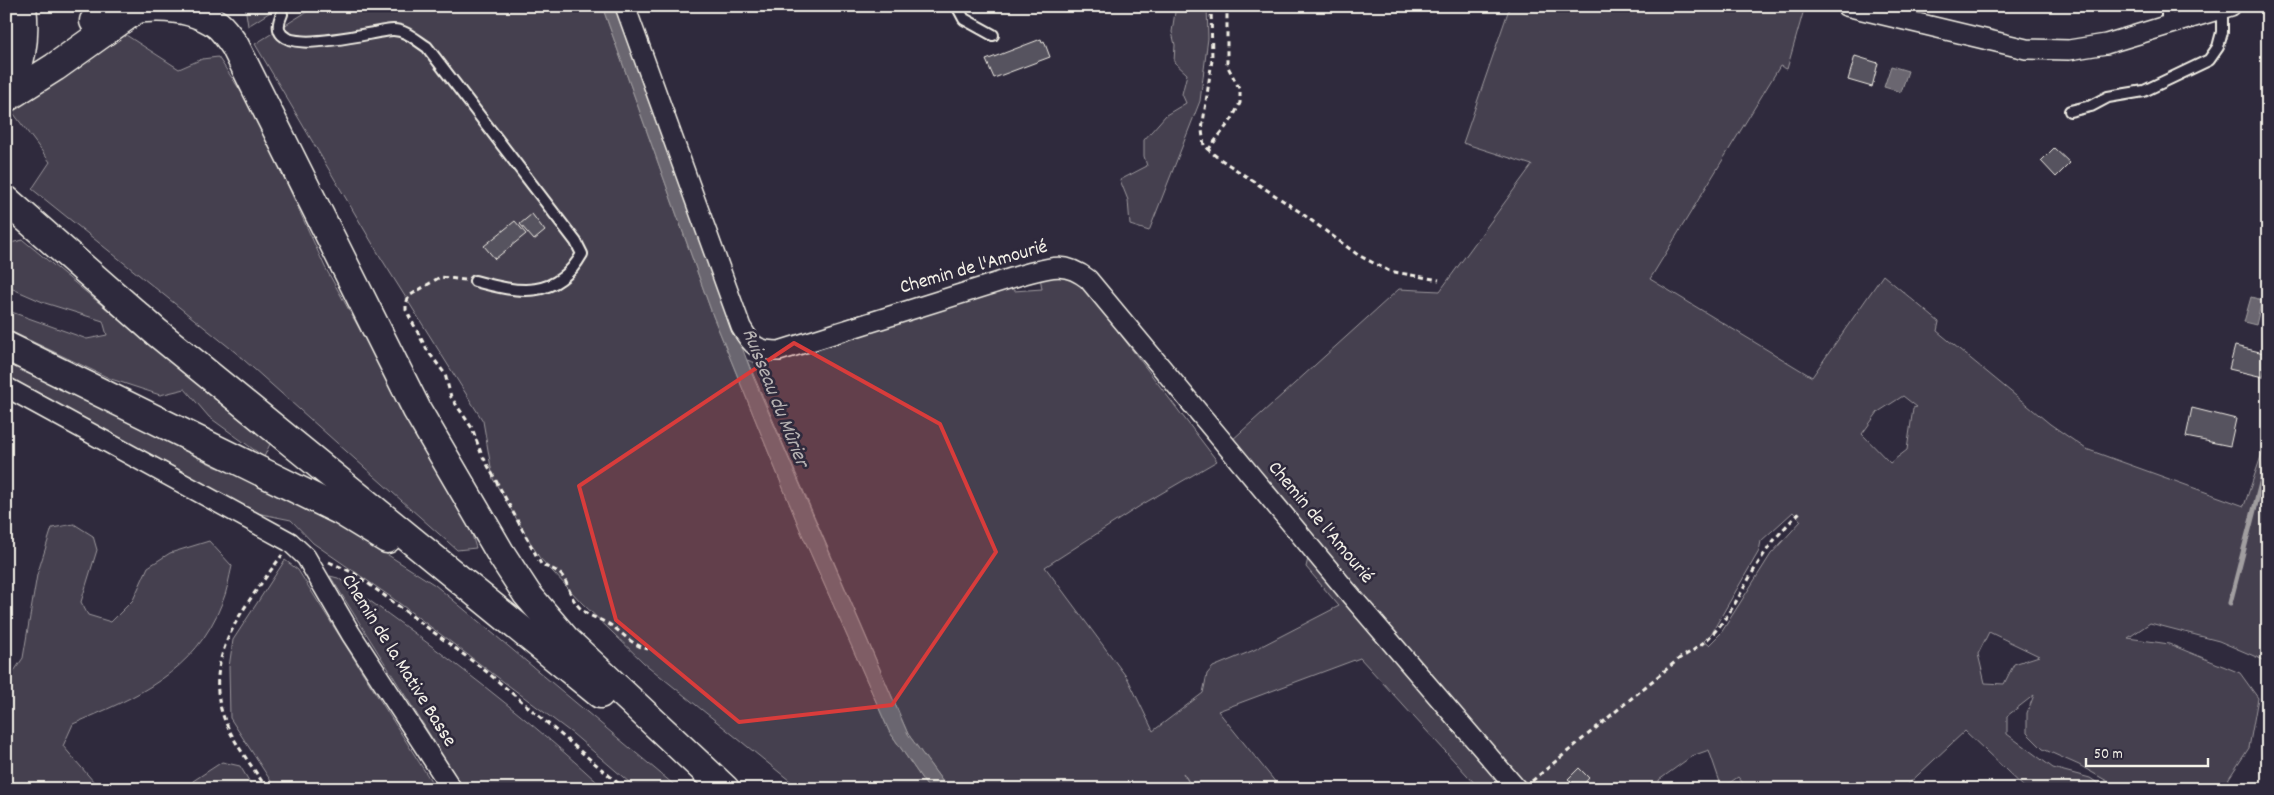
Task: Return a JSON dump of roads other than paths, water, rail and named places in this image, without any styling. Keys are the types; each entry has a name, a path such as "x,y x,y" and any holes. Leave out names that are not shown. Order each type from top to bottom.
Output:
{"main road":[{"path":"9,87 25,30 22,6"},
{"path":"226,6 235,46"},
{"path":"9,87 121,10 167,7 199,15 218,25 235,46 417,410 501,554 527,594 566,640 725,789"},
{"path":"9,87 56,67 121,10"},
{"path":"6,200 155,331 718,789"},
{"path":"6,346 341,511 366,526 391,542 670,751"}],"street":[{"name":"Chemin de l'Amourié","path":"625,6 741,327 749,341 763,351 779,351 1054,266 1077,270 1088,279 1347,591 1524,786"},
{"path":"1846,6 2026,49 2069,50 2106,44 2227,7"},
{"name":"Chemin de la Mative Basse","path":"6,387 290,542 306,557 351,634 452,789"}],"lane":[{"path":"957,6 964,19 993,36"},
{"path":"2166,25 2167,6"},
{"path":"2070,111 2091,106 2108,97 2144,91 2209,60 2218,47 2227,7"},
{"path":"282,14 278,21 280,32 292,42 314,43 394,30 408,34 427,47 570,234 582,254 577,262 550,287 534,290 513,290 475,281"}],"waterway":[{"path":"2230,603 2268,456"}],"water label":[{"name":"Ruisseau du Mûrier","path":"774,398"}]}
